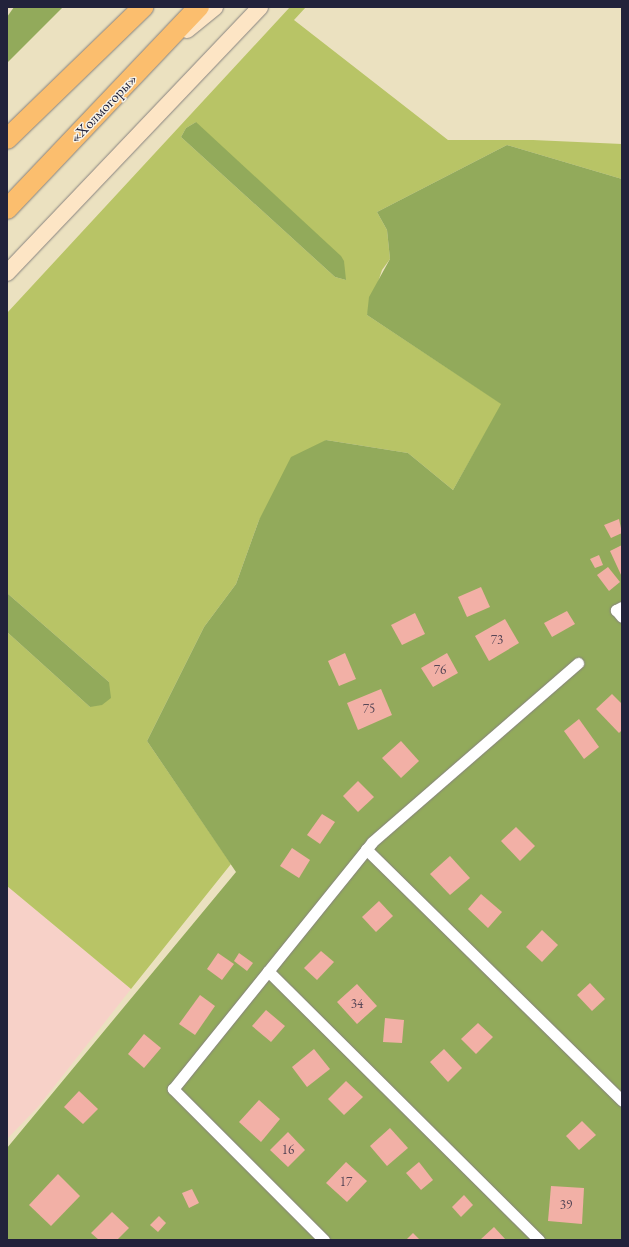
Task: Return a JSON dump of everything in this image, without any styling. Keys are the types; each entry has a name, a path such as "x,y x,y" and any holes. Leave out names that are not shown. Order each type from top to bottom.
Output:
{"highway":[{"path":"7,139 143,7"},
{"name":"«Холмогоры»","path":"7,209 200,7"}],"main road":[{"path":"141,68 215,7"},
{"path":"7,273 260,7"}],"street":[{"path":"622,607 616,610 622,617"},
{"path":"324,1240 173,1089 366,849 578,663"},
{"path":"366,849 622,1101"},
{"path":"268,971 539,1240"}],"shaded area":[{"path":"7,886 131,989 38,1107 7,1139"}],"green space":[{"path":"14,7 63,7 7,63 7,17"},
{"path":"290,7 306,7 294,20 448,140 533,140 622,144 622,179 507,145 377,212 387,230 390,259 382,270 367,315 502,404 453,490 408,453 326,440 259,520 236,584 204,627 147,741 231,864 131,989 7,886 7,632 90,707 109,682 7,593 7,313","holes":["196,123 346,280 335,277 181,137 186,128"]},
{"path":"196,122 341,256 344,261 346,280 335,277 181,137 186,128"},
{"path":"507,145 622,179 622,1240 7,1240 7,1148 236,872 147,741 204,627 236,584 259,520 291,457 326,440 408,453 453,490 501,404 367,315 369,297 390,259 387,230 377,212"},
{"path":"7,593 109,682 111,698 102,705 90,707 7,632"}],"building":[{"path":"619,519 622,533 611,538 604,525"},
{"path":"622,545 622,577 610,551"},
{"path":"599,555 603,565 595,568 590,559"},
{"path":"608,567 620,582 609,591 597,575"},
{"path":"481,587 490,607 467,617 458,597"},
{"path":"567,611 575,624 552,637 544,623"},
{"path":"415,613 425,634 402,645 391,625"},
{"path":"505,619 519,643 489,661 475,636"},
{"path":"345,653 356,679 339,686 328,661"},
{"path":"447,653 458,673 433,687 421,668"},
{"path":"381,689 392,715 358,730 347,703"},
{"path":"612,694 622,704 622,730 619,733 596,709"},
{"path":"579,719 599,747 584,759 564,731"},
{"path":"401,741 419,761 401,778 382,758"},
{"path":"358,781 374,797 358,812 343,796"},
{"path":"322,814 335,822 320,844 307,835"},
{"path":"516,827 535,846 520,861 501,841"},
{"path":"292,848 310,860 299,878 280,866"},
{"path":"450,856 470,878 450,895 430,874"},
{"path":"481,894 502,912 488,928 468,909"},
{"path":"379,901 393,916 376,932 362,917"},
{"path":"542,930 558,945 542,962 526,947"},
{"path":"321,951 334,962 317,980 304,968"},
{"path":"218,953 234,964 222,980 207,969"},
{"path":"239,953 253,963 247,971 234,961"},
{"path":"590,983 605,999 592,1011 577,995"},
{"path":"357,984 377,1006 357,1024 337,1002"},
{"path":"200,995 215,1006 195,1035 179,1024"},
{"path":"266,1010 285,1026 271,1042 252,1026"},
{"path":"385,1018 404,1020 402,1043 383,1042"},
{"path":"478,1023 493,1037 476,1054 461,1039"},
{"path":"144,1034 161,1048 144,1068 128,1054"},
{"path":"314,1049 330,1069 307,1087 292,1067"},
{"path":"444,1049 462,1068 448,1082 430,1062"},
{"path":"346,1081 363,1097 344,1115 328,1099"},
{"path":"79,1091 98,1109 83,1124 64,1107"},
{"path":"259,1100 280,1119 261,1142 239,1122"},
{"path":"582,1121 596,1135 579,1150 566,1136"},
{"path":"390,1128 408,1148 387,1166 370,1146"},
{"path":"288,1132 305,1150 288,1167 270,1150"},
{"path":"346,1162 367,1181 347,1202 326,1183"},
{"path":"419,1162 433,1180 421,1190 406,1173"},
{"path":"58,1174 80,1196 51,1226 29,1205"},
{"path":"551,1186 584,1188 582,1224 548,1221"},
{"path":"192,1189 199,1203 189,1208 182,1193"},
{"path":"464,1195 473,1205 461,1217 452,1207"},
{"path":"112,1212 129,1228 117,1240 99,1240 91,1233"},
{"path":"159,1216 166,1223 158,1232 150,1225"},
{"path":"494,1227 506,1240 480,1240"},
{"path":"413,1233 420,1240 406,1240"}]}
